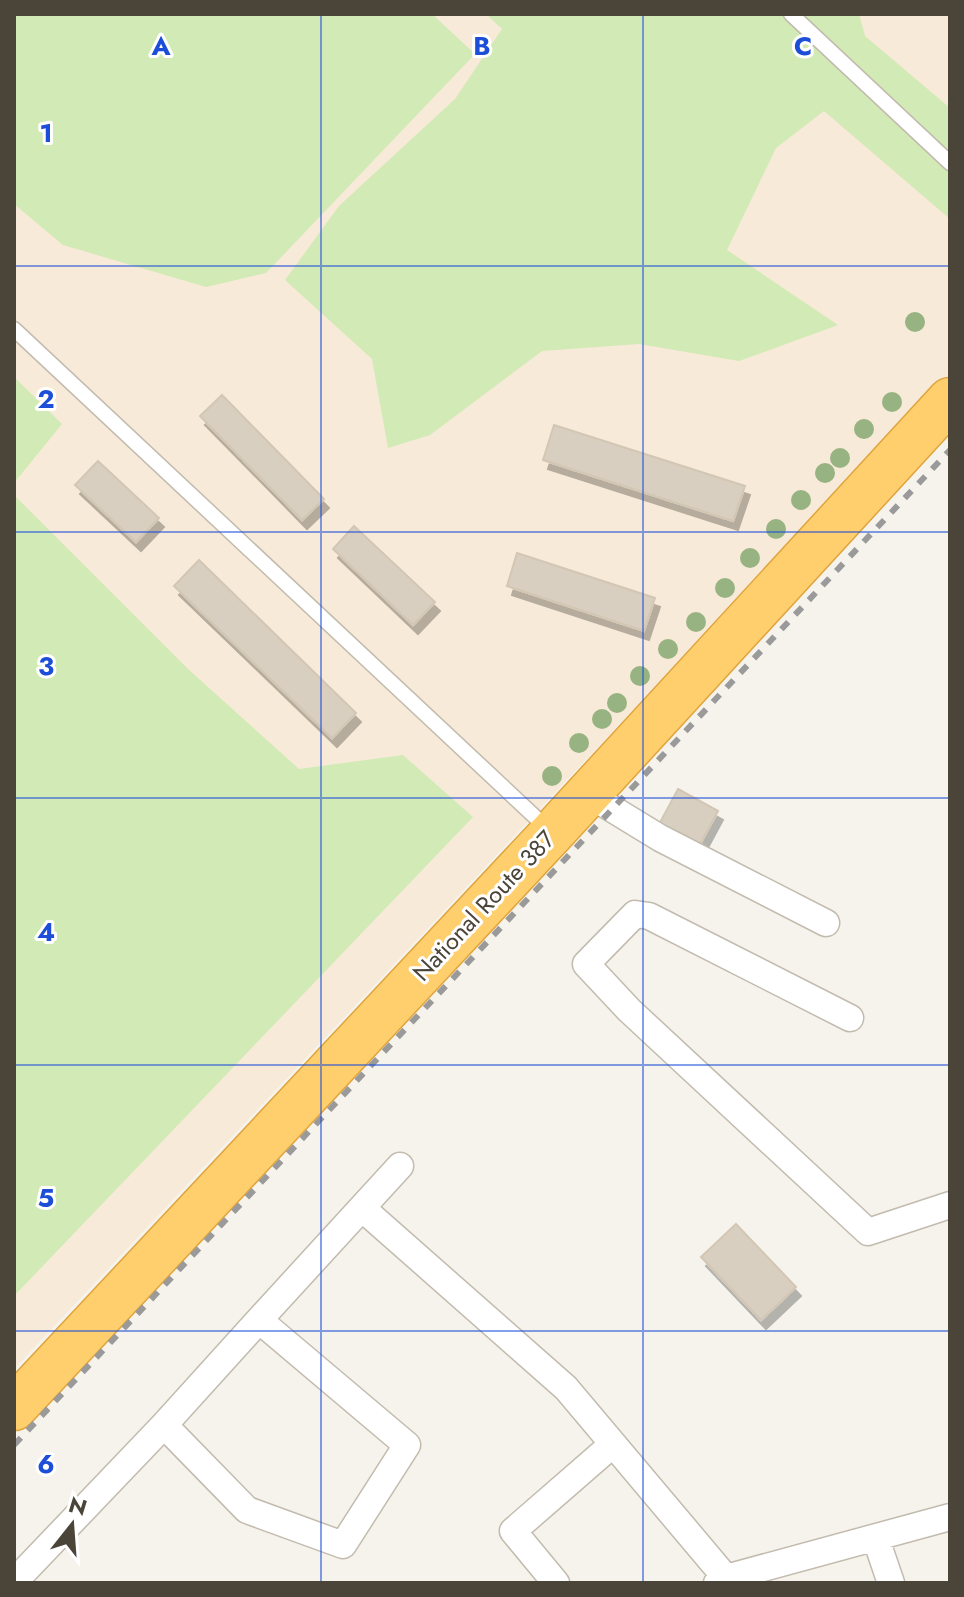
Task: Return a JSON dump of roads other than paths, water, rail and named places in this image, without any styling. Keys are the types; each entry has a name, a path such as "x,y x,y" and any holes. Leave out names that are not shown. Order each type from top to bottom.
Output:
{"highway":[{"name":"National Route 387","path":"14,1408 552,833 950,400"}],"street":[{"path":"588,794 660,838 826,923"},
{"path":"850,1018 649,916 635,914 586,964 629,1010 868,1232 950,1205"},
{"path":"14,1582 164,1425 400,1166"},
{"path":"363,1209 566,1388 722,1581 950,1517"},
{"path":"164,1425 247,1510 343,1545 407,1445 259,1320"},
{"path":"556,1583 513,1531 613,1444"},
{"path":"876,1539 891,1583"}],"lane":[{"path":"791,14 950,163"},
{"path":"14,329 552,833"}],"railway":[{"path":"14,1445 950,450"}]}
